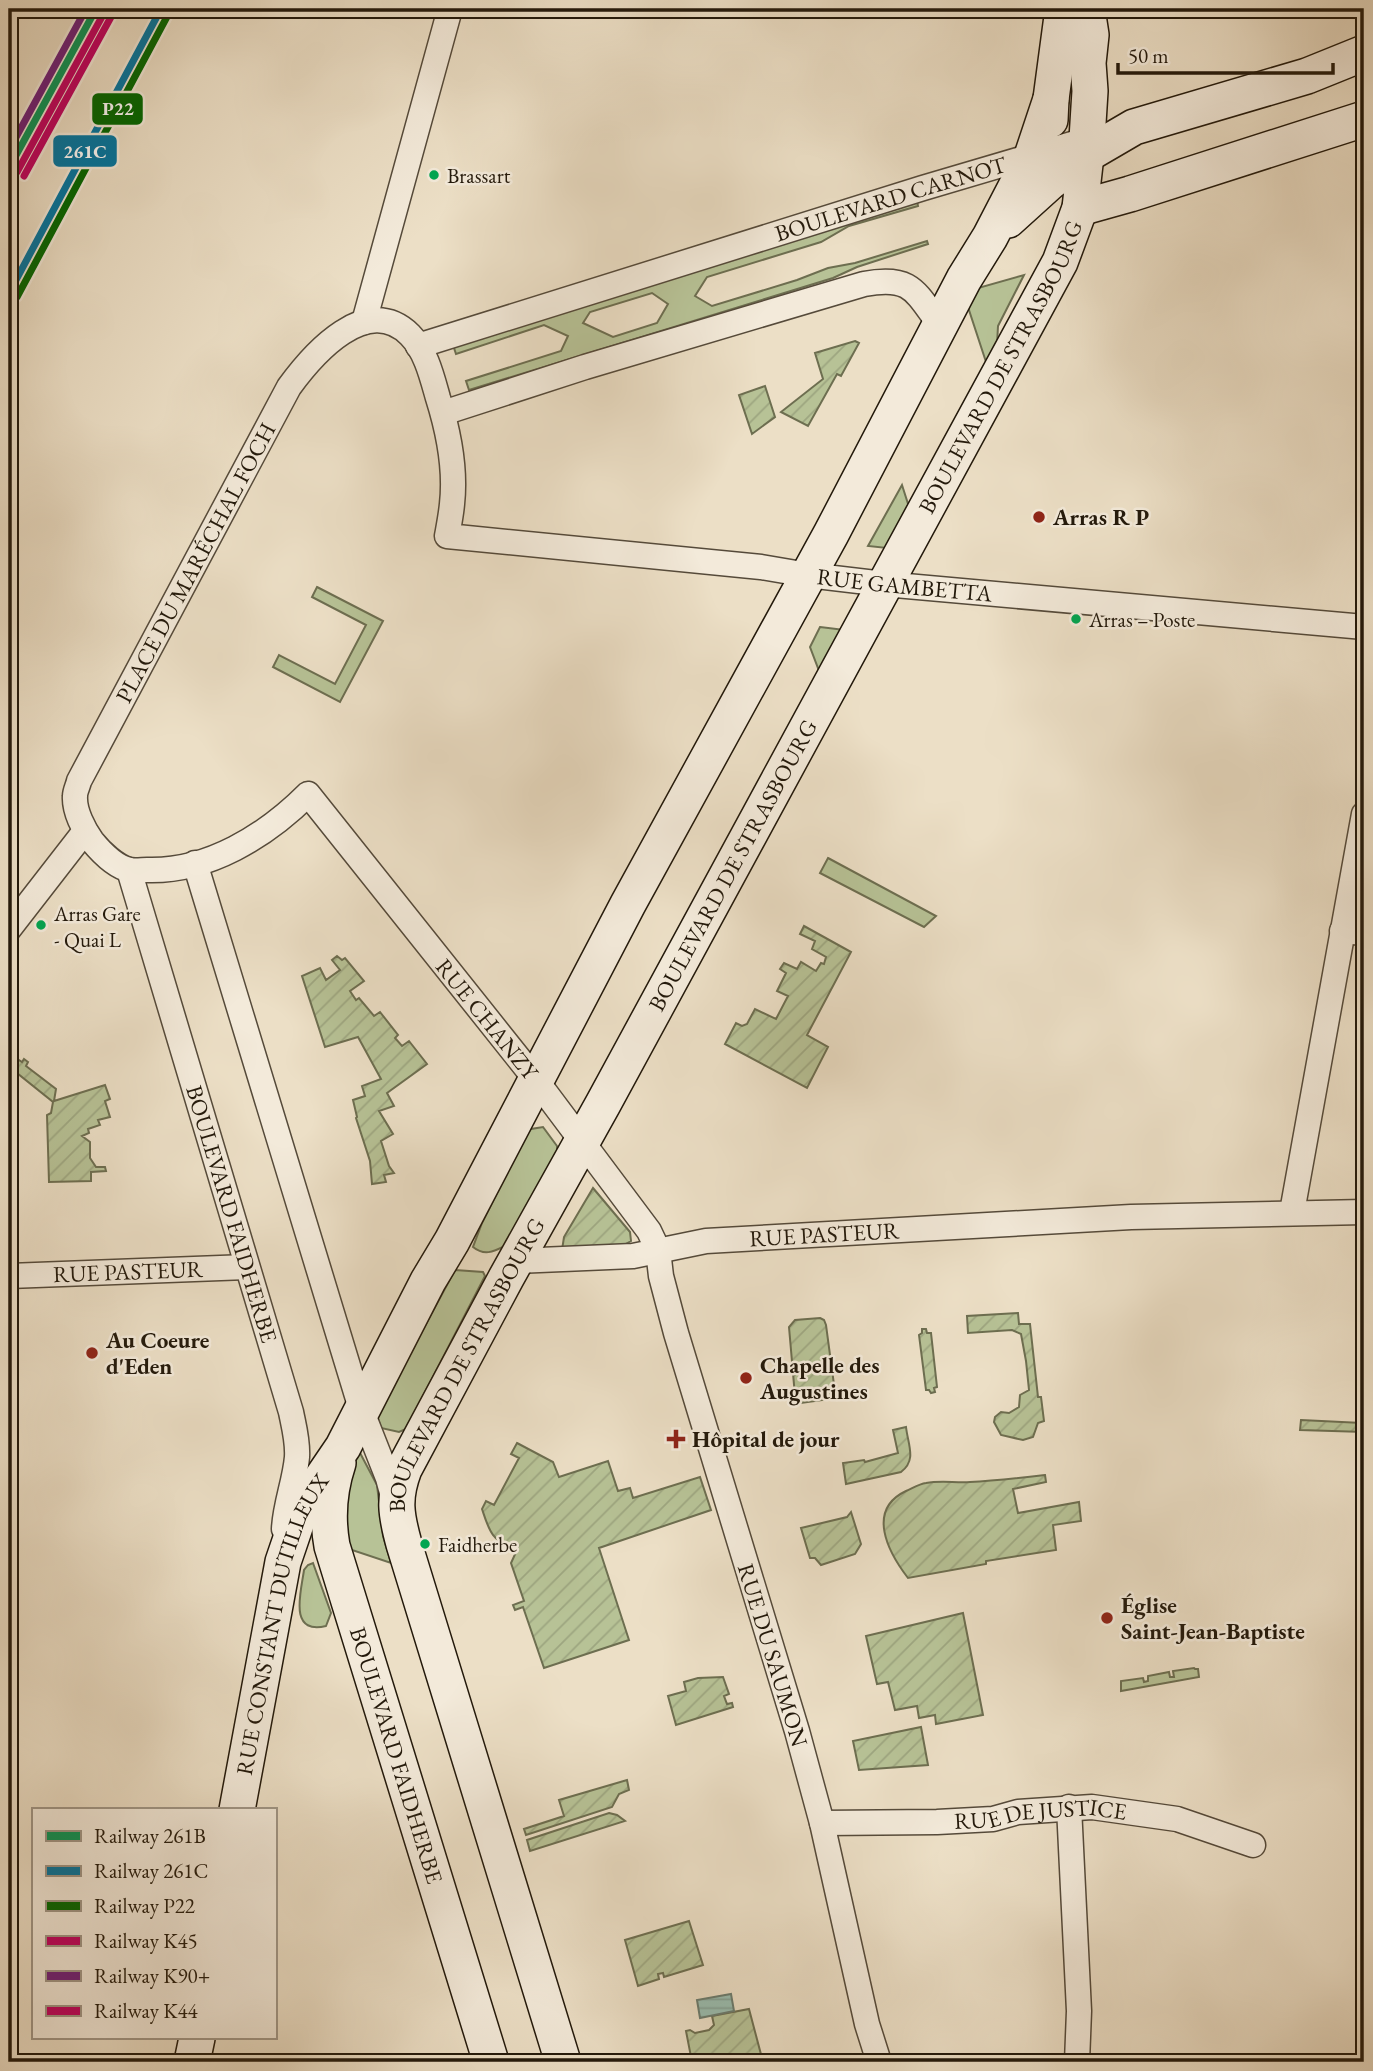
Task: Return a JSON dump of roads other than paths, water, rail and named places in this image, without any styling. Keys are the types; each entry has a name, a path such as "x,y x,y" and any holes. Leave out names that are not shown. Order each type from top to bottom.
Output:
{"main road":[{"path":"1063,9 1044,163 1052,193 1059,200 1080,208 1364,119"},
{"name":"BOULEVARD DE STRASBOURG","path":"398,1516 397,1494 404,1469 1060,262 1080,208 1090,91 1088,63 1091,35 1087,9"},
{"path":"343,1447 628,904 808,575 964,279 990,237 1044,163 1134,127 1307,76 1364,54"},
{"path":"1090,91 1096,108 1107,120 1134,127"},
{"name":"RUE CONSTANT DUTILLEUX","path":"237,1808 283,1562 299,1515 343,1447"},
{"name":"BOULEVARD FAIDHERBE","path":"343,1447 334,1475 330,1505 332,1546 491,2062"},
{"path":"398,1516 563,2062"},
{"path":"192,2062 197,2039"}],"street":[{"path":"450,9 364,322 383,322 397,326 410,335 430,374 443,413 585,367 883,280 906,284 914,290 940,325"},
{"name":"BOULEVARD CARNOT","path":"418,346 923,188 1044,163"},
{"name":"PLACE DU MARÉCHAL FOCH","path":"129,870 106,855 85,831 76,806 75,796 79,781 289,387 312,356 331,339 364,322"},
{"name":"RUE GAMBETTA","path":"443,413 450,445 452,481 452,505 447,536 761,567 884,584 1364,627"},
{"name":"RUE CHANZY","path":"195,863 232,850 258,835 308,794 536,1080 649,1231 658,1250"},
{"path":"1293,1212 1353,932 1364,814"},
{"path":"9,929 85,831"},
{"path":"129,870 156,870 195,863 362,1412 388,1478 398,1516"},
{"name":"BOULEVARD FAIDHERBE","path":"129,870 291,1412 297,1446 295,1472 286,1508 283,1562"},
{"name":"RUE PASTEUR","path":"516,1261 618,1257 706,1241 1131,1217 1364,1212"},
{"name":"RUE DU SAUMON","path":"658,1250 661,1276 676,1333 782,1681 822,1823 867,2024 879,2062"},
{"name":"RUE PASTEUR","path":"9,1276 247,1267"},
{"path":"1069,1807 1079,2011 1077,2062"},
{"name":"RUE DE JUSTICE","path":"822,1823 993,1819 1018,1812 1092,1807 1177,1819 1253,1845"}],"water":[{"path":"731,1994 734,2011 700,2018 697,2000"}],"rail line":[{"name":"K90+","path":"9,150 86,9"},
{"name":"261B","path":"9,168 96,9"},
{"name":"261C","path":"9,293 161,9"},
{"name":"K45","path":"17,172 104,13"},
{"name":"P22","path":"17,297 169,13"},
{"name":"K44","path":"24,176 111,17"}],"place":[{"name":"Brassart","path":"434,175"},
{"name":"Arras R P","path":"1039,517"},
{"name":"Arras – Poste","path":"1076,619"},
{"name":"Arras Gare - Quai L","path":"41,925"},
{"name":"Au Coeure d'Eden","path":"92,1353"},
{"name":"Chapelle des Augustines","path":"746,1378"},
{"name":"Hôpital de jour","path":"676,1439"},
{"name":"Faidherbe","path":"425,1544"},
{"name":"Église Saint-Jean-Baptiste","path":"1107,1618"}]}
